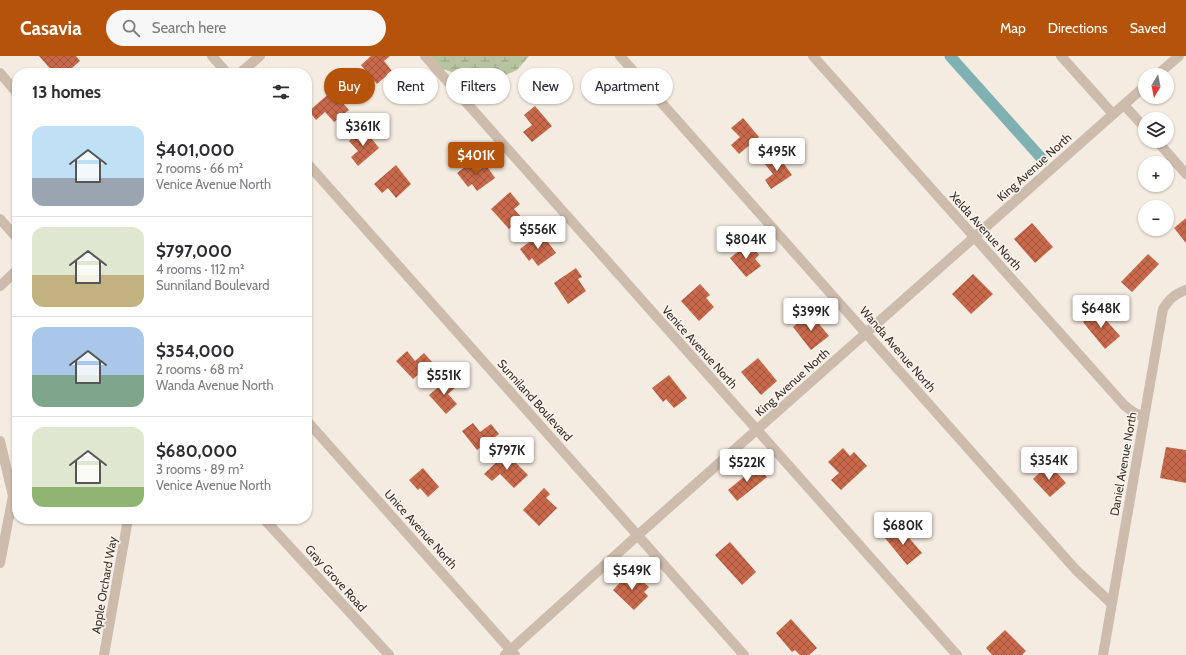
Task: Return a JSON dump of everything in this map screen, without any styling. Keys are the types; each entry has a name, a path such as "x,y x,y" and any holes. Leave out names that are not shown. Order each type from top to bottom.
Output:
{"street":[{"path":"212,56 223,68"},
{"path":"246,68 260,56"},
{"name":"Venice Avenue North","path":"425,56 957,655"},
{"name":"Wanda Avenue North","path":"620,56 1076,570 1111,603"},
{"name":"Xelda Avenue North","path":"814,56 1124,405 1133,412 1144,417"},
{"path":"1061,56 1113,114"},
{"path":"1165,68 1179,56"},
{"path":"0,73 12,87"},
{"name":"King Avenue North","path":"510,653 638,536 1138,92"},
{"path":"1124,104 1138,120"},
{"path":"1163,148 1186,174"},
{"name":"Sunniland Boulevard","path":"312,169 744,655"},
{"path":"0,219 12,232"},
{"path":"0,286 12,275"},
{"name":"Daniel Avenue North","path":"1102,655 1163,309 1169,299 1179,292 1186,290"},
{"name":"Unice Avenue North","path":"312,427 510,653"},
{"path":"0,441 12,492"},
{"path":"0,563 12,501"},
{"name":"Apple Orchard Way","path":"104,655 127,524"},
{"name":"Gray Grove Road","path":"269,524 389,655"}],"green space":[{"path":"425,56 529,56 517,70 510,73 510,68 446,68 446,70 440,68"}],"building":[{"path":"39,56 76,56 80,61 72,68 50,68"},
{"path":"371,56 390,56 384,61 390,68 383,68 383,79 377,84 375,82 375,68 364,68 361,65"},
{"path":"324,98 324,104 344,104 349,110 334,122 325,112 316,120 312,115 312,108"},
{"path":"535,106 552,126 532,142 523,132 532,125 524,115"},
{"path":"743,118 759,137 739,154 731,145 740,137 731,128"},
{"path":"360,131 364,136 367,133 379,148 358,166 351,157 358,151 349,141"},
{"path":"777,154 792,175 771,189 765,180 773,174 764,163"},
{"path":"473,161 479,170 486,165 495,178 477,191 472,184 468,187 457,173"},
{"path":"396,165 411,184 396,198 388,188 382,193 374,184"},
{"path":"510,192 520,204 514,209 522,218 509,229 491,209"},
{"path":"1186,218 1186,243 1174,228"},
{"path":"1032,223 1053,247 1035,263 1014,239"},
{"path":"541,233 556,253 538,266 532,258 529,261 520,249"},
{"path":"749,243 759,255 755,259 761,266 746,277 730,258"},
{"path":"1148,254 1159,264 1132,292 1121,282"},
{"path":"576,268 582,277 578,279 586,291 568,304 554,283"},
{"path":"973,274 993,294 971,314 952,294"},
{"path":"700,284 710,295 706,298 714,307 699,321 681,301"},
{"path":"1097,310 1120,336 1105,349 1083,322"},
{"path":"810,313 829,336 811,350 793,327"},
{"path":"407,351 415,361 424,353 432,362 413,379 396,361"},
{"path":"758,358 777,381 761,395 741,372"},
{"path":"669,375 687,398 674,408 666,399 663,402 652,388"},
{"path":"449,378 456,387 448,394 457,404 446,414 429,395"},
{"path":"473,423 480,432 491,424 499,434 477,450 462,431"},
{"path":"1166,447 1186,450 1186,483 1160,478"},
{"path":"843,448 850,456 854,452 867,466 841,490 831,480 839,473 828,462"},
{"path":"506,453 528,475 514,488 500,474 492,481 484,474"},
{"path":"1049,464 1066,483 1050,497 1033,479"},
{"path":"757,466 767,477 737,501 728,490"},
{"path":"423,468 439,487 428,497 420,488 418,490 409,480"},
{"path":"544,488 550,494 546,498 557,508 539,526 523,510"},
{"path":"899,526 922,553 907,565 885,538"},
{"path":"730,542 756,572 742,585 715,555"},
{"path":"628,574 634,580 637,576 649,587 644,592 648,596 634,610 613,590"},
{"path":"791,619 817,648 809,655 800,655 795,650 792,652 776,633"},
{"path":"1005,630 1026,651 1022,655 992,655 986,648"}],"waterway":[{"path":"950,56 1043,160"}]}
